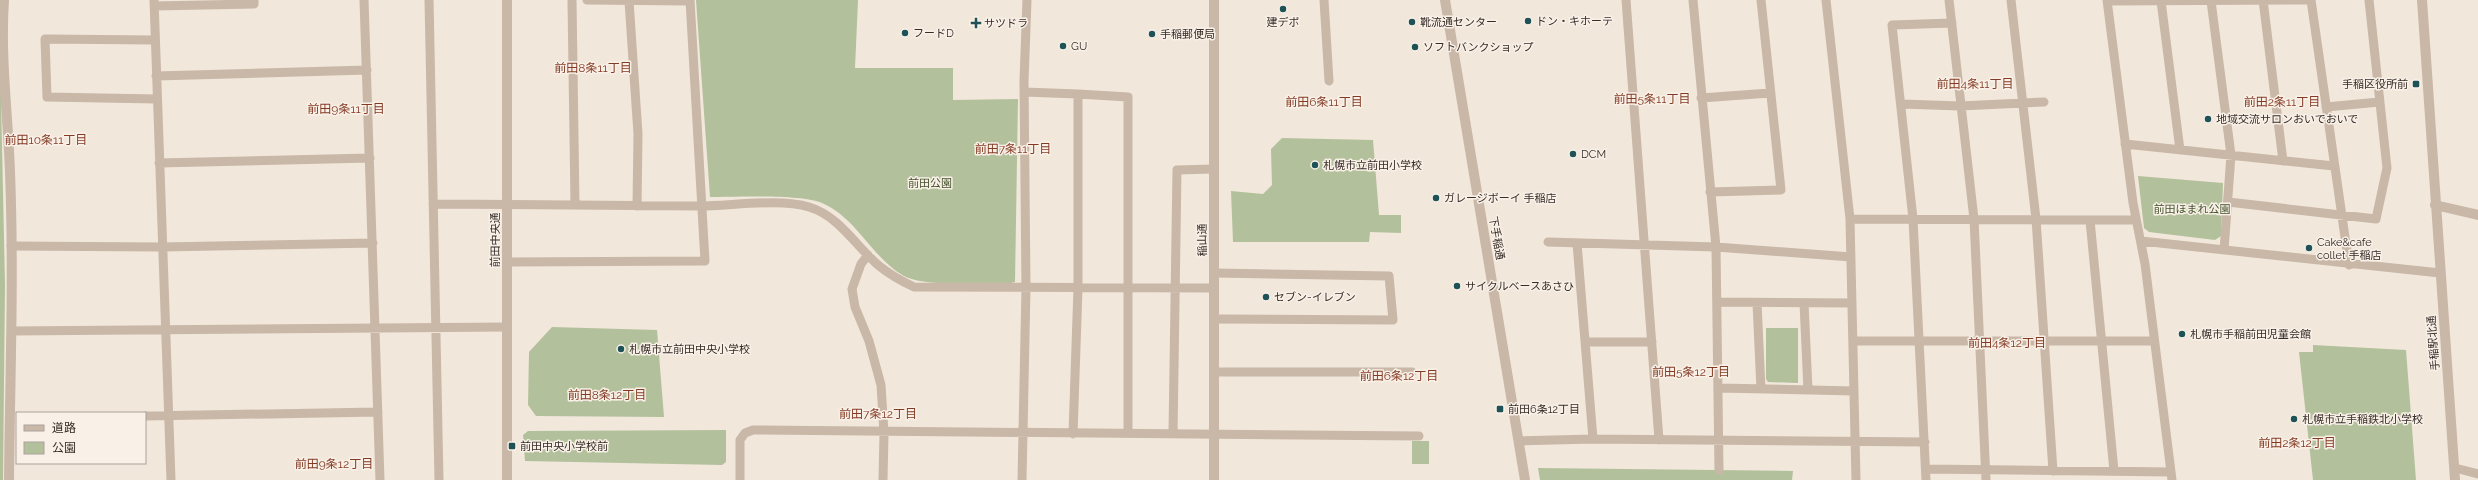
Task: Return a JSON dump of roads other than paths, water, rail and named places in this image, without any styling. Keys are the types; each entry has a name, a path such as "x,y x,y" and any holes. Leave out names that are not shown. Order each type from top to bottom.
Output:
{"street":[{"path":"4,0 4,63 10,172 13,415 9,480"},
{"path":"171,480 154,3 254,4 254,0"},
{"path":"364,0 380,480"},
{"path":"429,0 439,480"},
{"name":"前田中央通","path":"507,0 507,480"},
{"path":"572,0 575,205"},
{"path":"507,262 705,261 690,1 587,0"},
{"path":"1022,480 1026,288 1024,92 1027,0"},
{"name":"稲山通","path":"1214,0 1214,480"},
{"path":"1324,0 1330,81"},
{"name":"下手稲通","path":"1445,0 1525,480"},
{"path":"1626,0 1659,440"},
{"path":"1693,0 1716,247 1719,470"},
{"path":"1710,192 1781,190 1761,0"},
{"path":"1826,0 1850,219 1856,480"},
{"path":"1949,0 1974,219 1986,480"},
{"path":"2011,0 2021,104 2036,220 2053,471"},
{"path":"1926,469 1986,470 2038,475 2053,471 2114,471 2172,476 2140,241 2125,144 2108,0 2306,0"},
{"path":"2263,0 2283,161"},
{"path":"2311,0 2340,215 2349,265"},
{"path":"2228,202 2376,219 2388,168 2379,102 2369,0"},
{"name":"手稲駅北通","path":"2422,0 2455,480"},
{"path":"630,1 638,134 637,206"},
{"path":"2161,1 2180,150"},
{"path":"2211,1 2231,156 2224,250"},
{"path":"1926,480 1912,219 1902,104 1892,25 1952,23"},
{"path":"155,40 45,39 47,97 157,99"},
{"path":"156,76 367,70"},
{"path":"1024,92 1128,97 1126,287 1128,433"},
{"path":"1701,98 1770,93"},
{"path":"1073,434 1078,288 1078,94"},
{"path":"1902,104 1960,106 2044,102"},
{"path":"2326,107 2379,102"},
{"path":"2125,144 2334,166"},
{"path":"159,163 370,158"},
{"path":"1173,434 1177,170 1213,169"},
{"path":"433,204 637,206 791,204 809,207 827,216 843,229 868,255 898,280 914,286 1026,288 1214,288"},
{"path":"2435,205 2478,215"},
{"path":"1850,219 2136,220"},
{"path":"2090,220 2114,471"},
{"path":"2140,241 2349,265 2440,273"},
{"path":"1548,242 1577,244 1645,243 1851,257"},
{"path":"11,246 162,247 372,243"},
{"path":"1577,244 1593,439"},
{"path":"868,255 861,264 852,289 855,308 877,363 881,385 884,433 883,480"},
{"path":"1215,273 1389,276 1393,320 1215,319"},
{"path":"1717,302 1852,304"},
{"path":"1757,303 1761,389"},
{"path":"1804,303 1808,390"},
{"path":"12,331 436,326 507,327"},
{"path":"1853,341 2102,343 2154,341"},
{"path":"1585,342 1652,342"},
{"path":"1214,372 1412,372"},
{"path":"1718,388 1854,391"},
{"path":"146,416 378,412"},
{"path":"740,480 740,440 745,433 753,430 884,433 1214,433 1419,436"},
{"path":"1519,441 1593,439 1924,442"},
{"path":"2455,468 2478,474"}],"place":[{"name":"建デポ","path":"1283,9"},
{"name":"ドン・キホーテ","path":"1528,21"},
{"name":"靴流通センター","path":"1412,22"},
{"name":"サツドラ","path":"976,23"},
{"name":"フードD","path":"905,33"},
{"name":"手稲郵便局","path":"1152,34"},
{"name":"GU","path":"1063,46"},
{"name":"ソフトバンクショップ","path":"1415,47"},
{"name":"手稲区役所前","path":"2416,84"},
{"name":"地域交流サロンおいでおいで","path":"2208,119"},
{"name":"DCM","path":"1573,154"},
{"name":"札幌市立前田小学校","path":"1315,165"},
{"name":"ガレージボーイ 手稲店","path":"1436,198"},
{"name":"Cake&cafe collet 手稲店","path":"2309,248"},
{"name":"サイクルベースあさひ","path":"1457,286"},
{"name":"セブン-イレブン","path":"1266,297"},
{"name":"札幌市手稲前田児童会館","path":"2182,334"},
{"name":"札幌市立前田中央小学校","path":"621,349"},
{"name":"前田6条12丁目","path":"1500,409"},
{"name":"札幌市立手稲鉄北小学校","path":"2294,419"},
{"name":"前田中央小学校前","path":"512,446"}],"district":[{"name":"前田8条11丁目","path":"593,68"},
{"name":"前田4条11丁目","path":"1975,84"},
{"name":"前田5条11丁目","path":"1652,99"},
{"name":"前田6条11丁目","path":"1324,102"},
{"name":"前田2条11丁目","path":"2282,102"},
{"name":"前田9条11丁目","path":"346,109"},
{"name":"前田10条11丁目","path":"46,140"},
{"name":"前田7条11丁目","path":"1013,149"},
{"name":"前田4条12丁目","path":"2007,343"},
{"name":"前田5条12丁目","path":"1691,372"},
{"name":"前田6条12丁目","path":"1399,376"},
{"name":"前田8条12丁目","path":"607,395"},
{"name":"前田7条12丁目","path":"878,414"},
{"name":"前田2条12丁目","path":"2297,443"},
{"name":"前田9条12丁目","path":"334,464"}],"park label":[{"name":"前田公園","path":"930,183"},
{"name":"前田ほまれ公園","path":"2192,209"}]}
